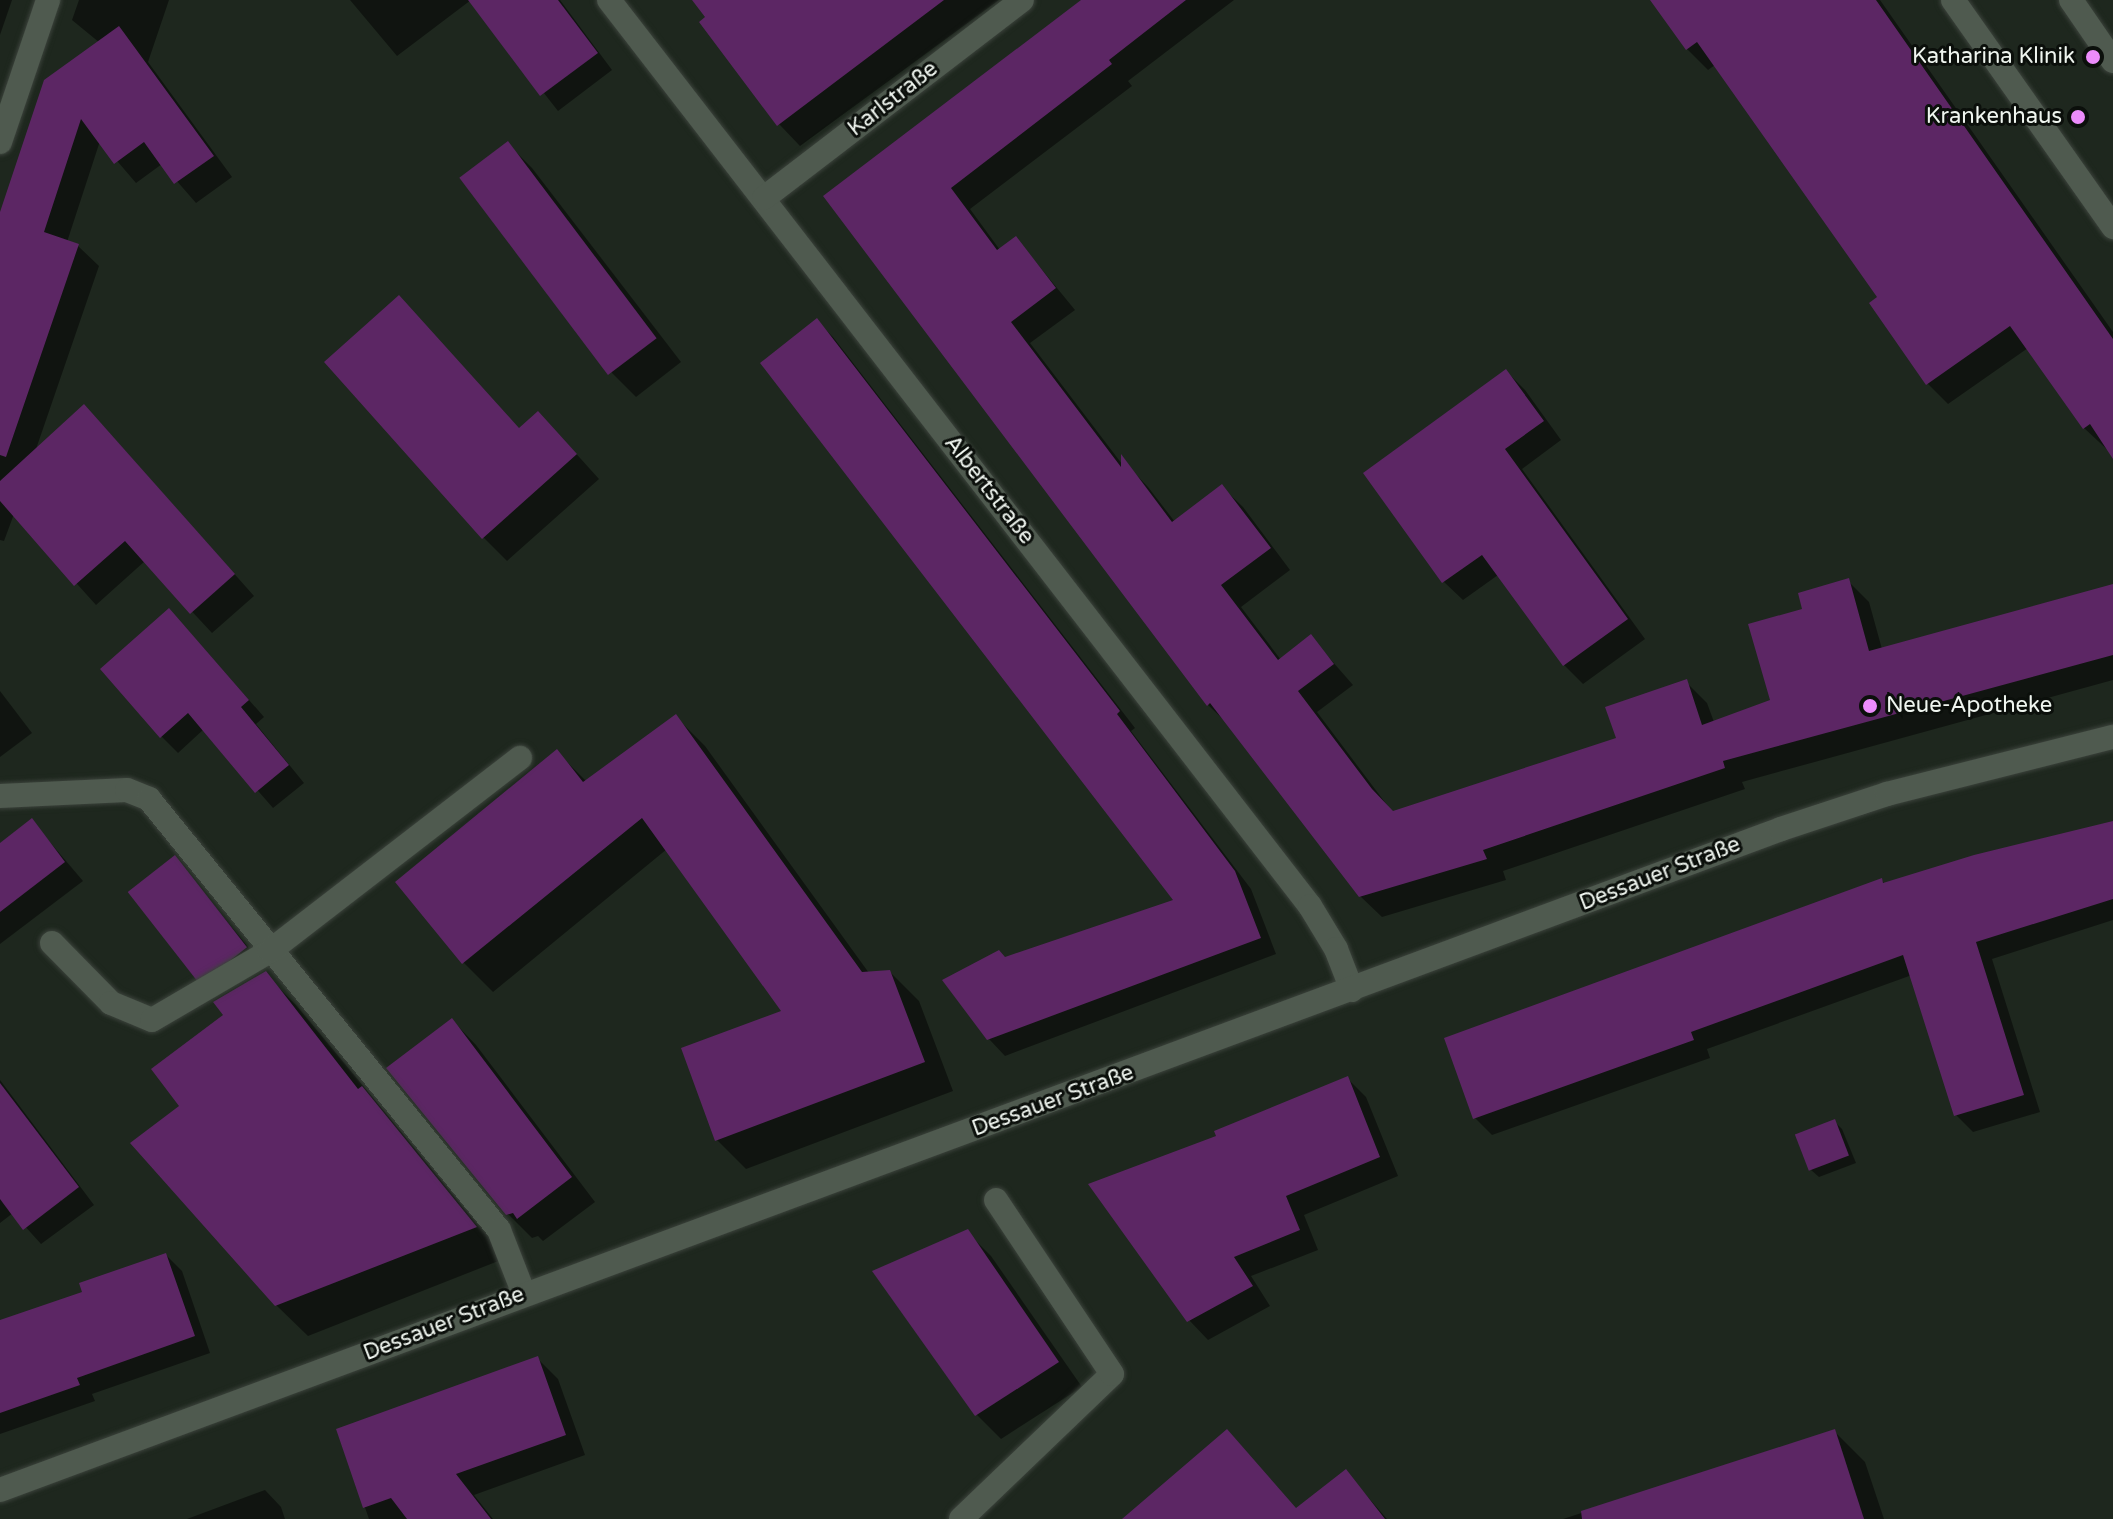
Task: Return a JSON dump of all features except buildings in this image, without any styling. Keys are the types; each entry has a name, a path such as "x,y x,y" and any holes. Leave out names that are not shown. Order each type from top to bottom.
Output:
{"street":[{"path":"0,142 48,0"},
{"name":"Albertstraße","path":"609,0 1310,906 1336,949 1352,990"},
{"name":"Karlstraße","path":"764,198 1022,0"},
{"path":"1953,0 2113,227"},
{"path":"2071,0 2113,61"},
{"name":"Dessauer Straße","path":"0,1490 1834,811 2113,737"},
{"path":"52,943 111,1003 152,1020 270,951 520,758"},
{"path":"0,796 127,790 149,799 499,1230 524,1294"},
{"path":"961,1519 1112,1374 996,1200"}],"place":[{"name":"Katharina Klinik","path":"2093,57"},
{"name":"Krankenhaus","path":"2078,117"},
{"name":"Neue-Apotheke","path":"1870,706"}]}
